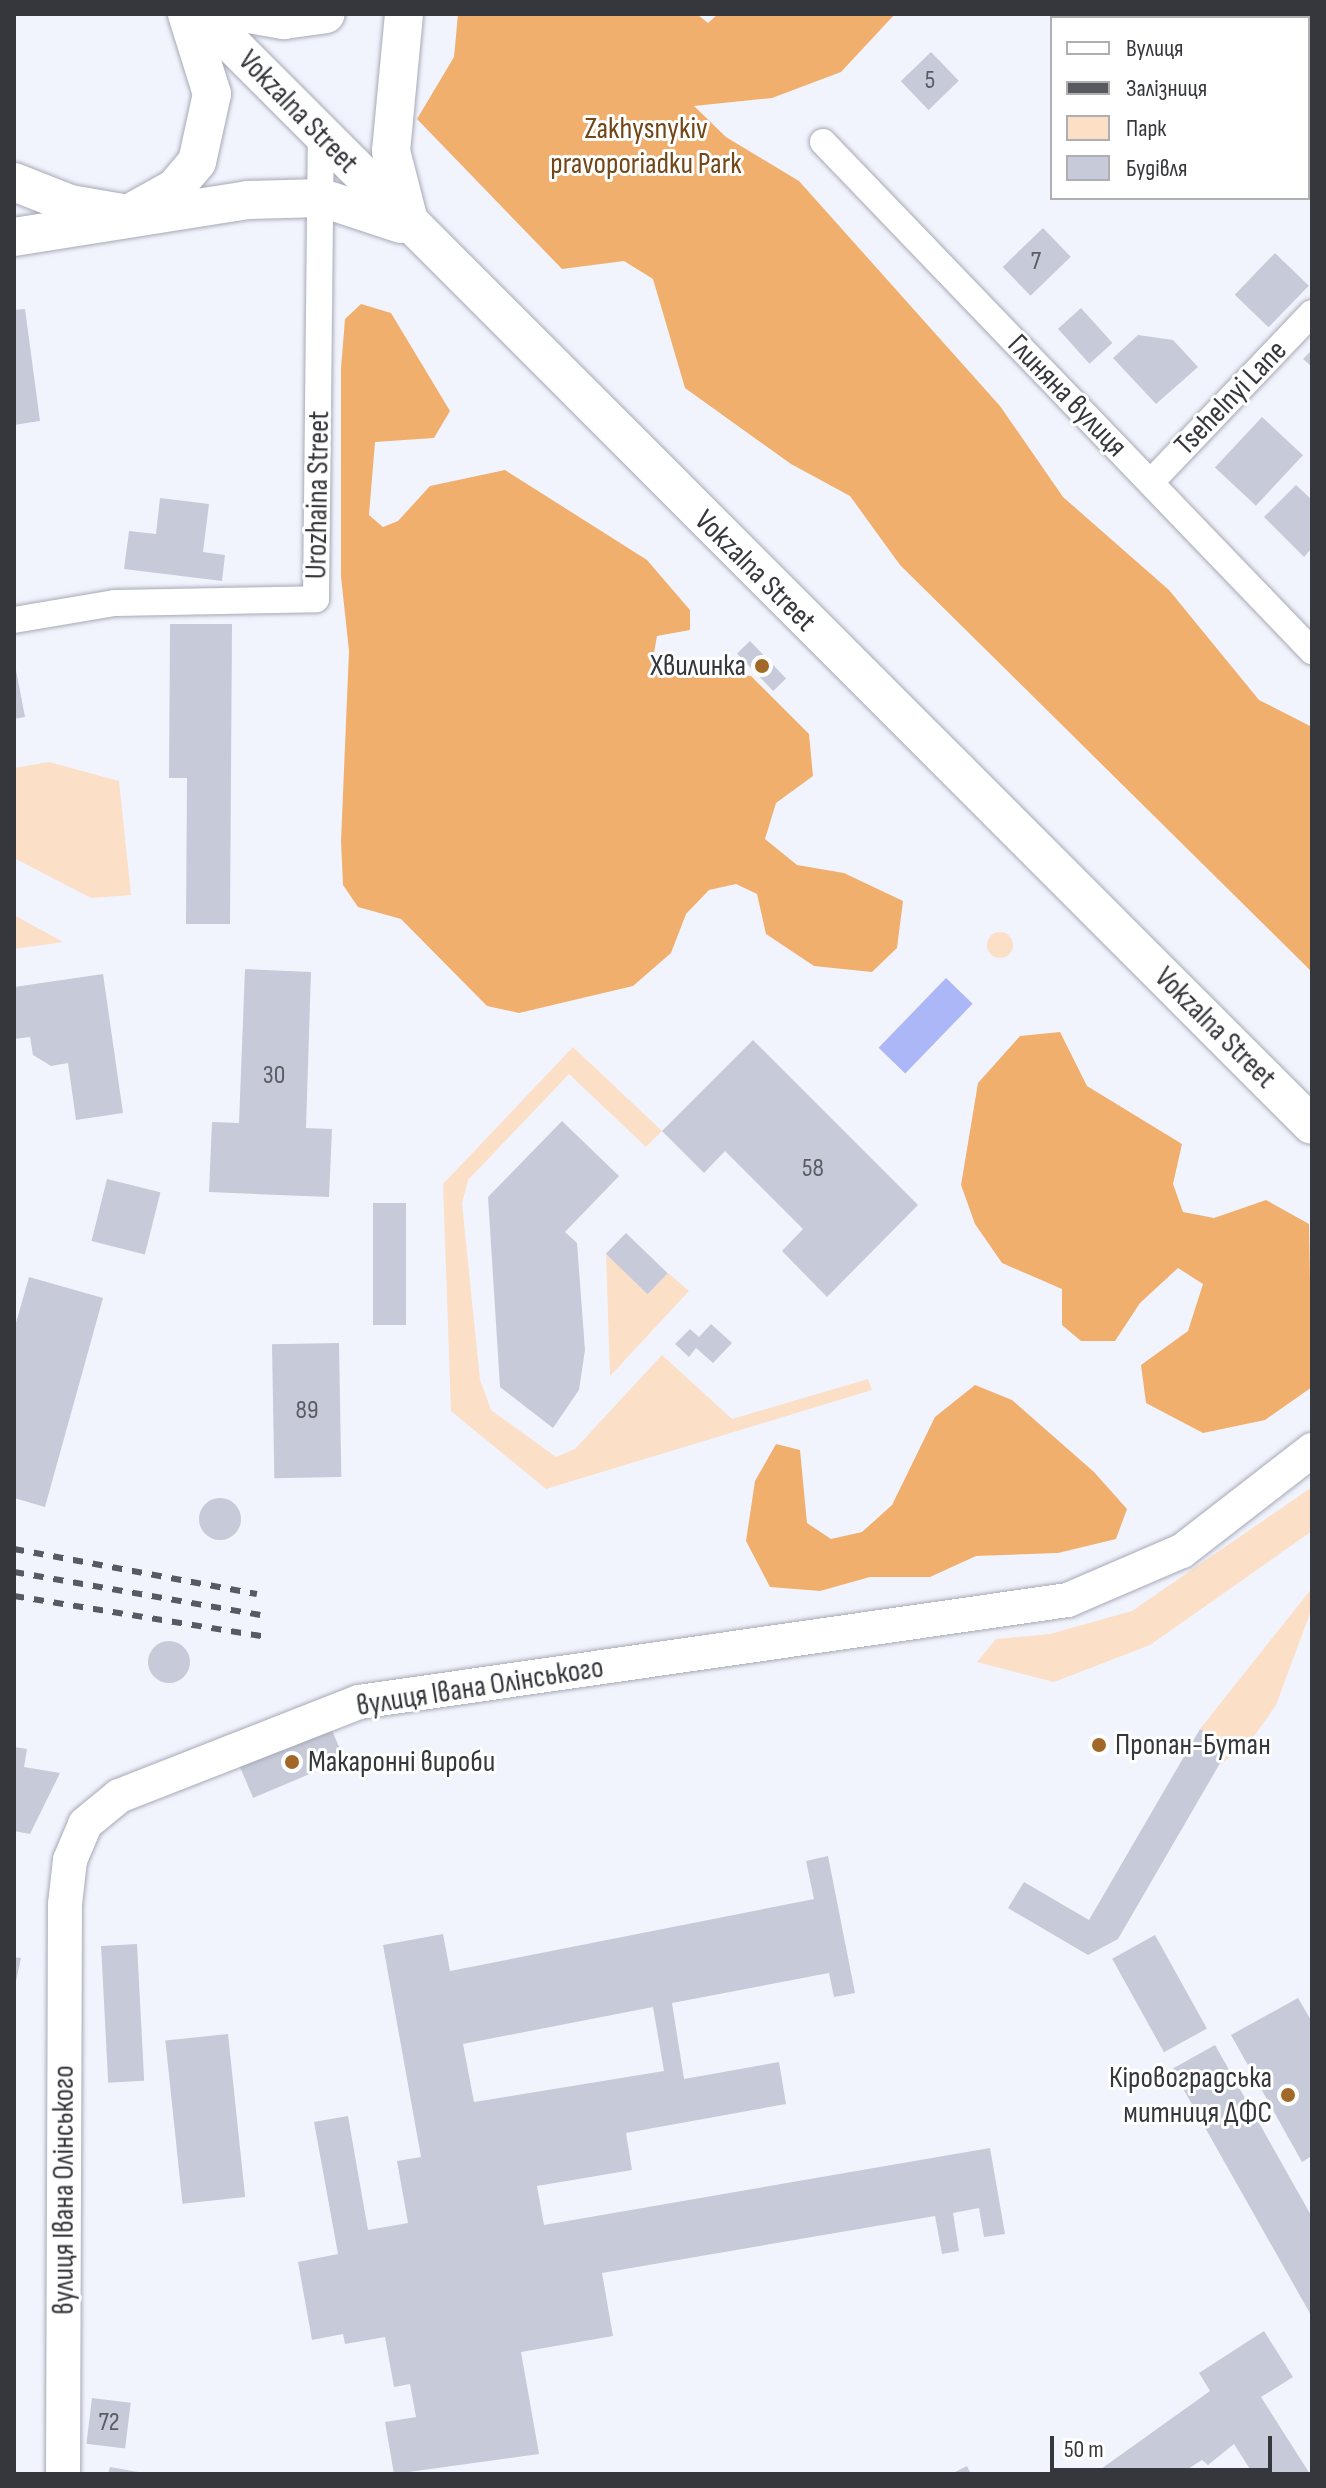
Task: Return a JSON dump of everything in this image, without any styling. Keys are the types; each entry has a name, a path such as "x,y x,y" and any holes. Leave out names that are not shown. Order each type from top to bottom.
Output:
{"main road":[{"path":"14,182 70,204 128,214 175,188 207,133 212,94 187,14"},
{"name":"Vokzalna Street","path":"202,14 411,228 1312,1125"},
{"path":"249,14 284,20 326,14"},
{"path":"404,14 391,151 411,228"},
{"path":"14,237 128,214 322,198 411,228"}],"street":[{"name":"Urozhaina Street","path":"14,620 115,603 316,599 321,135"},
{"name":"Глиняна вулиця","path":"823,142 1312,651"},
{"name":"Tsehelnyi Lane","path":"1151,482 1312,313"},
{"name":"вулиця Івана Олінського","path":"63,2474 65,1904 70,1860 85,1824 119,1796 359,1702 1068,1600 1182,1551 1312,1450"}],"green space":[{"name":"Zakhysnykiv pravoporiadku Park","path":"458,14 697,14 708,23 718,14 895,14 841,72 772,98 694,106 726,137 799,181 1000,406 1063,497 1169,590 1259,700 1312,727 1312,972 900,565 850,496 791,464 685,388 653,279 624,261 562,269 417,119 454,57"},
{"path":"361,304 391,313 450,411 434,438 375,442 369,515 383,527 398,521 430,486 505,470 647,560 690,610 690,630 657,636 654,653 671,664 751,676 809,734 813,776 776,803 765,839 797,865 844,873 903,901 897,948 872,972 814,966 766,934 757,894 736,884 709,890 686,914 671,953 633,986 519,1013 487,1006 401,919 358,907 343,885 341,841 349,651 341,577 341,368 345,319"},
{"path":"49,762 119,781 131,895 91,898 14,858 14,768"},
{"path":"14,915 63,942 14,949"},
{"path":"1000,932 1009,936 1013,945 1009,954 1000,958 991,954 987,945 991,936"},
{"path":"1060,1032 1087,1086 1182,1144 1173,1184 1183,1212 1214,1218 1266,1200 1309,1224 1312,1387 1265,1420 1203,1433 1146,1403 1141,1365 1188,1331 1203,1284 1178,1268 1140,1303 1115,1341 1081,1341 1062,1325 1062,1289 1002,1263 975,1224 961,1185 978,1083 1020,1036"},
{"path":"573,1047 662,1131 646,1147 569,1074 468,1180 462,1203 480,1380 491,1410 556,1457 575,1449 662,1355 732,1419 868,1379 872,1390 546,1489 451,1411 443,1184"},
{"path":"606,1254 648,1294 668,1273 689,1291 610,1376"},
{"path":"975,1385 1012,1400 1094,1472 1127,1509 1116,1539 1058,1553 976,1556 930,1577 870,1577 820,1591 770,1587 746,1541 755,1481 776,1444 800,1450 807,1523 831,1539 862,1532 892,1505 935,1417"},
{"path":"1312,1487 1312,1531 1150,1645 1054,1682 977,1662 996,1639 1050,1634 1132,1611"},
{"path":"1312,1588 1312,1608 1276,1705 1252,1739 1220,1765 1229,1746 1200,1729"}],"water":[{"path":"946,978 973,1004 905,1073 879,1048"}],"building":[{"path":"931,52 959,81 929,110 901,81"},
{"path":"1043,228 1071,257 1031,296 1003,267"},
{"path":"1275,253 1309,286 1269,327 1235,295"},
{"path":"1081,308 1112,343 1089,364 1058,329"},
{"path":"25,309 40,421 14,425 14,310"},
{"path":"1138,335 1173,340 1198,367 1156,404 1113,358"},
{"path":"1312,350 1312,367 1303,359"},
{"path":"1262,417 1303,455 1256,506 1215,467"},
{"path":"1296,485 1312,500 1312,548 1304,557 1264,517"},
{"path":"160,498 209,504 203,552 225,555 222,581 124,569 129,531 156,534"},
{"path":"170,624 232,624 230,924 186,924 187,778 169,778"},
{"name":"Хвилинка","path":"750,641 786,678 773,691 737,654"},
{"path":"14,666 25,717 14,719"},
{"path":"245,969 311,972 306,1128 332,1129 329,1197 209,1192 212,1122 239,1123"},
{"path":"103,974 123,1113 76,1120 68,1063 51,1066 33,1055 30,1037 14,1039 14,987"},
{"path":"753,1040 918,1205 827,1297 782,1251 803,1229 725,1151 704,1173 662,1131"},
{"path":"562,1121 619,1176 565,1232 577,1243 585,1350 579,1390 553,1428 500,1387 488,1197"},
{"path":"107,1179 160,1192 145,1254 92,1241"},
{"path":"373,1203 406,1203 406,1325 373,1325"},
{"path":"626,1233 668,1273 648,1294 606,1254"},
{"path":"29,1277 103,1298 45,1507 14,1498 14,1330"},
{"path":"711,1324 732,1343 713,1363 696,1348 689,1357 675,1344 690,1329 699,1337"},
{"path":"339,1343 341,1477 274,1478 272,1344"},
{"path":"220,1498 235,1504 241,1519 235,1534 220,1540 205,1534 199,1519 205,1504"},
{"path":"169,1641 184,1647 190,1662 184,1677 169,1683 154,1677 148,1662 154,1647"},
{"name":"Макаронні вироби","path":"331,1728 344,1759 253,1798 240,1767"},
{"path":"1200,1729 1230,1746 1118,1939 1088,1955 1008,1908 1024,1882 1089,1920"},
{"path":"14,1747 27,1749 24,1767 60,1773 30,1834 14,1831"},
{"path":"828,1856 855,1993 834,1997 829,1973 672,2003 684,2079 779,2062 786,2104 626,2133 632,2170 537,2186 544,2225 990,2148 1005,2234 984,2237 979,2208 953,2213 959,2251 942,2254 935,2216 602,2273 613,2336 521,2352 539,2454 394,2474 385,2422 416,2417 410,2384 394,2387 385,2337 345,2344 343,2334 312,2340 298,2262 338,2254 314,2122 348,2116 368,2230 408,2223 397,2161 421,2157 383,1945 443,1934 450,1971 814,1899 806,1861","holes":["653,2007 664,2071 474,2102 463,2044"]},
{"path":"1155,1935 1207,2029 1164,2052 1112,1959"},
{"path":"137,1944 144,2081 108,2083 101,1946"},
{"path":"14,1957 21,1958 15,1986 14,1986"},
{"name":"Кіровоградська митниця ДФС","path":"1298,1998 1312,2022 1312,2156 1302,2162 1231,2035"},
{"path":"228,2034 245,2197 182,2204 165,2041"},
{"path":"1215,2045 1312,2217 1312,2317 1172,2069"},
{"path":"1264,2331 1293,2377 1261,2397 1310,2474 1253,2474 1234,2444 1208,2465 1202,2460 1180,2474 1094,2474 1210,2391 1199,2373"},
{"path":"92,2398 131,2403 125,2448 86,2444"},
{"path":"967,2466 971,2474 951,2474"},
{"path":"110,2467 138,2472 138,2474 108,2474"}],"railway":[{"path":"14,1549 257,1594"},
{"path":"14,1572 260,1615"},
{"path":"14,1596 268,1637"}],"place":[{"name":"Хвилинка","path":"762,666"},
{"name":"Пропан-Бутан","path":"1099,1745"},
{"name":"Макаронні вироби","path":"292,1762"},
{"name":"Кіровоградська митниця ДФС","path":"1288,2095"}]}
